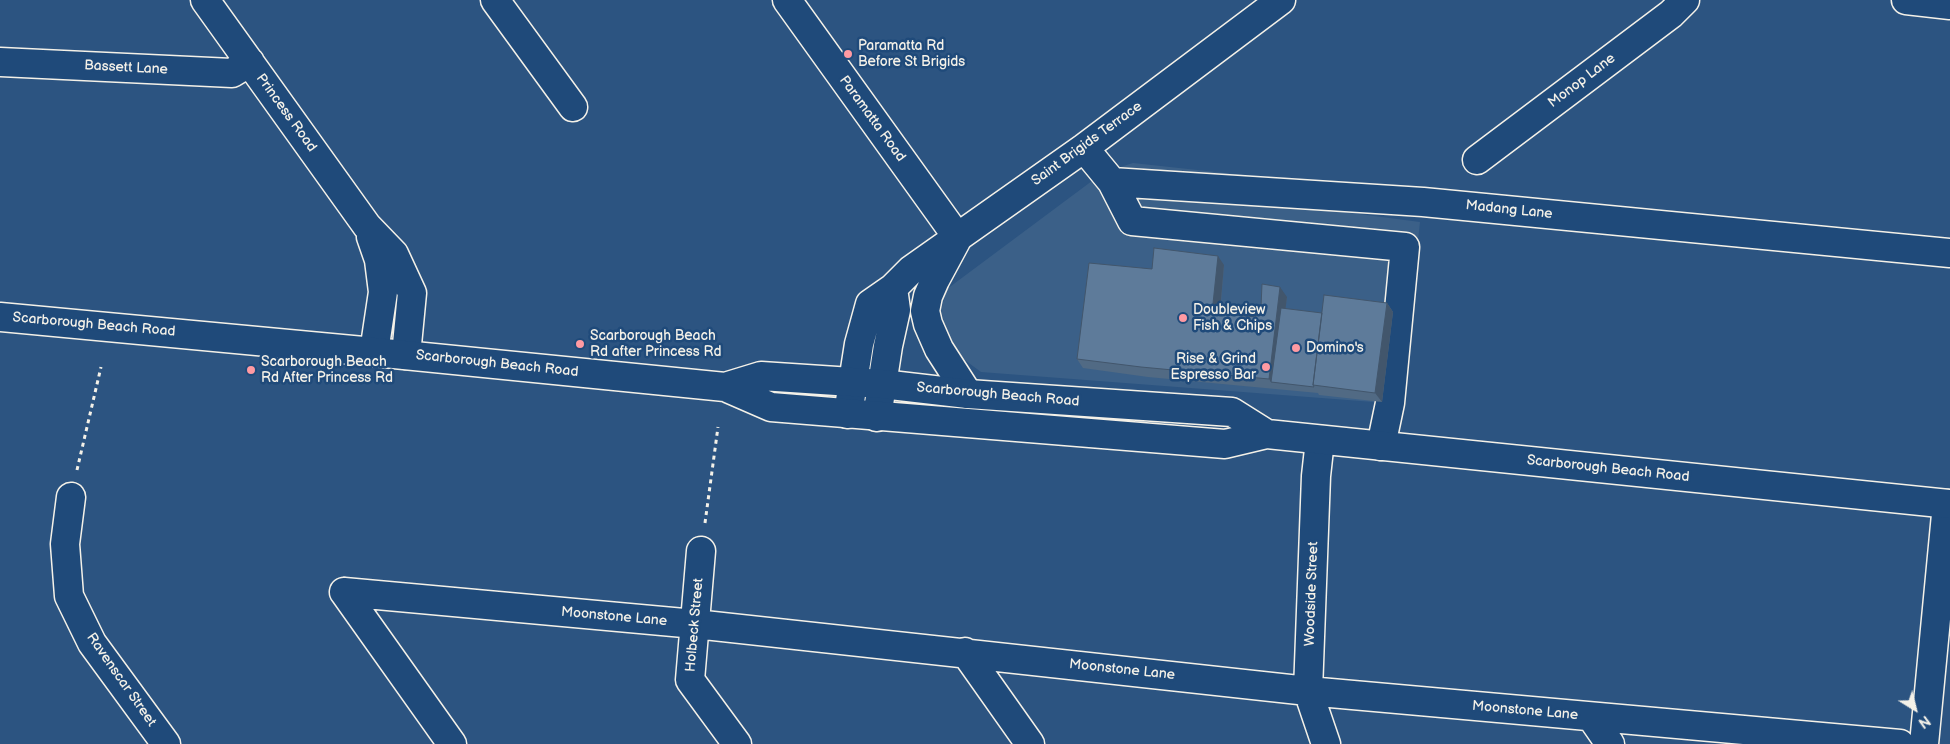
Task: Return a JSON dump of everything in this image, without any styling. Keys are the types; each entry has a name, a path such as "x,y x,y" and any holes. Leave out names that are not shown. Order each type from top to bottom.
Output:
{"street":[{"name":"Princess Road","path":"205,0 367,226 394,254 412,292 406,355"},
{"path":"496,0 573,107"},
{"name":"Paramatta Road","path":"787,0 958,238"},
{"name":"Saint Brigids Terrace","path":"848,414 859,344 870,304 893,288 911,270 1084,148 1281,0"},
{"name":"Monop Lane","path":"1477,160 1672,14 1685,0"},
{"path":"1906,0 1950,5"},
{"name":"Bassett Lane","path":"0,62 232,73 250,62"},
{"path":"1084,148 1112,182 1132,221 1405,246 1390,403 1381,446"},
{"name":"Madang Lane","path":"1112,182 1423,202 1950,253"},
{"name":"Princess Road","path":"367,226 379,260 383,292 374,352"},
{"path":"958,238 935,280 928,296 925,311 928,324 939,349 968,394"},
{"path":"878,417 882,384 896,310 893,288"},
{"name":"Scarborough Beach Road","path":"0,317 724,387 771,407 1225,444 1267,434 1948,504"},
{"name":"Scarborough Beach Road","path":"724,387 761,376 882,384 968,394 1232,412 1267,434"},
{"name":"Woodside Street","path":"1320,440 1316,476 1308,691 1326,744"},
{"name":"Ravenscar Street","path":"70,497 65,544 69,596 92,643 166,744"},
{"path":"1924,744 1948,504"},
{"name":"Holbeck Street","path":"701,551 690,680 737,744"},
{"name":"Moonstone Lane","path":"452,744 344,592 695,624 1308,691 1592,718 1900,744"},
{"path":"964,652 1030,744"},
{"path":"1592,718 1610,744"}],"path":[{"path":"70,497 101,367"},
{"path":"701,551 718,427"}],"shaded area":[{"path":"1133,163 1400,192 1120,183 1420,222 1400,404 981,372 962,358 947,336 941,310 947,289 1104,172"}],"building":[{"path":"1154,248 1218,256 1212,313 1256,317 1257,307 1261,307 1262,284 1280,287 1269,379 1077,359 1089,263 1152,269"},
{"path":"1324,295 1387,303 1375,393 1313,385"},
{"path":"1281,308 1322,313 1314,387 1271,382"}],"place":[{"name":"Paramatta Rd Before St Brigids","path":"848,54"},
{"name":"Doubleview Fish & Chips","path":"1183,318"},
{"name":"Scarborough Beach Rd after Princess Rd","path":"580,344"},
{"name":"Domino's","path":"1296,348"},
{"name":"Rise & Grind Espresso Bar","path":"1266,367"},
{"name":"Scarborough Beach Rd After Princess Rd","path":"251,370"}]}
